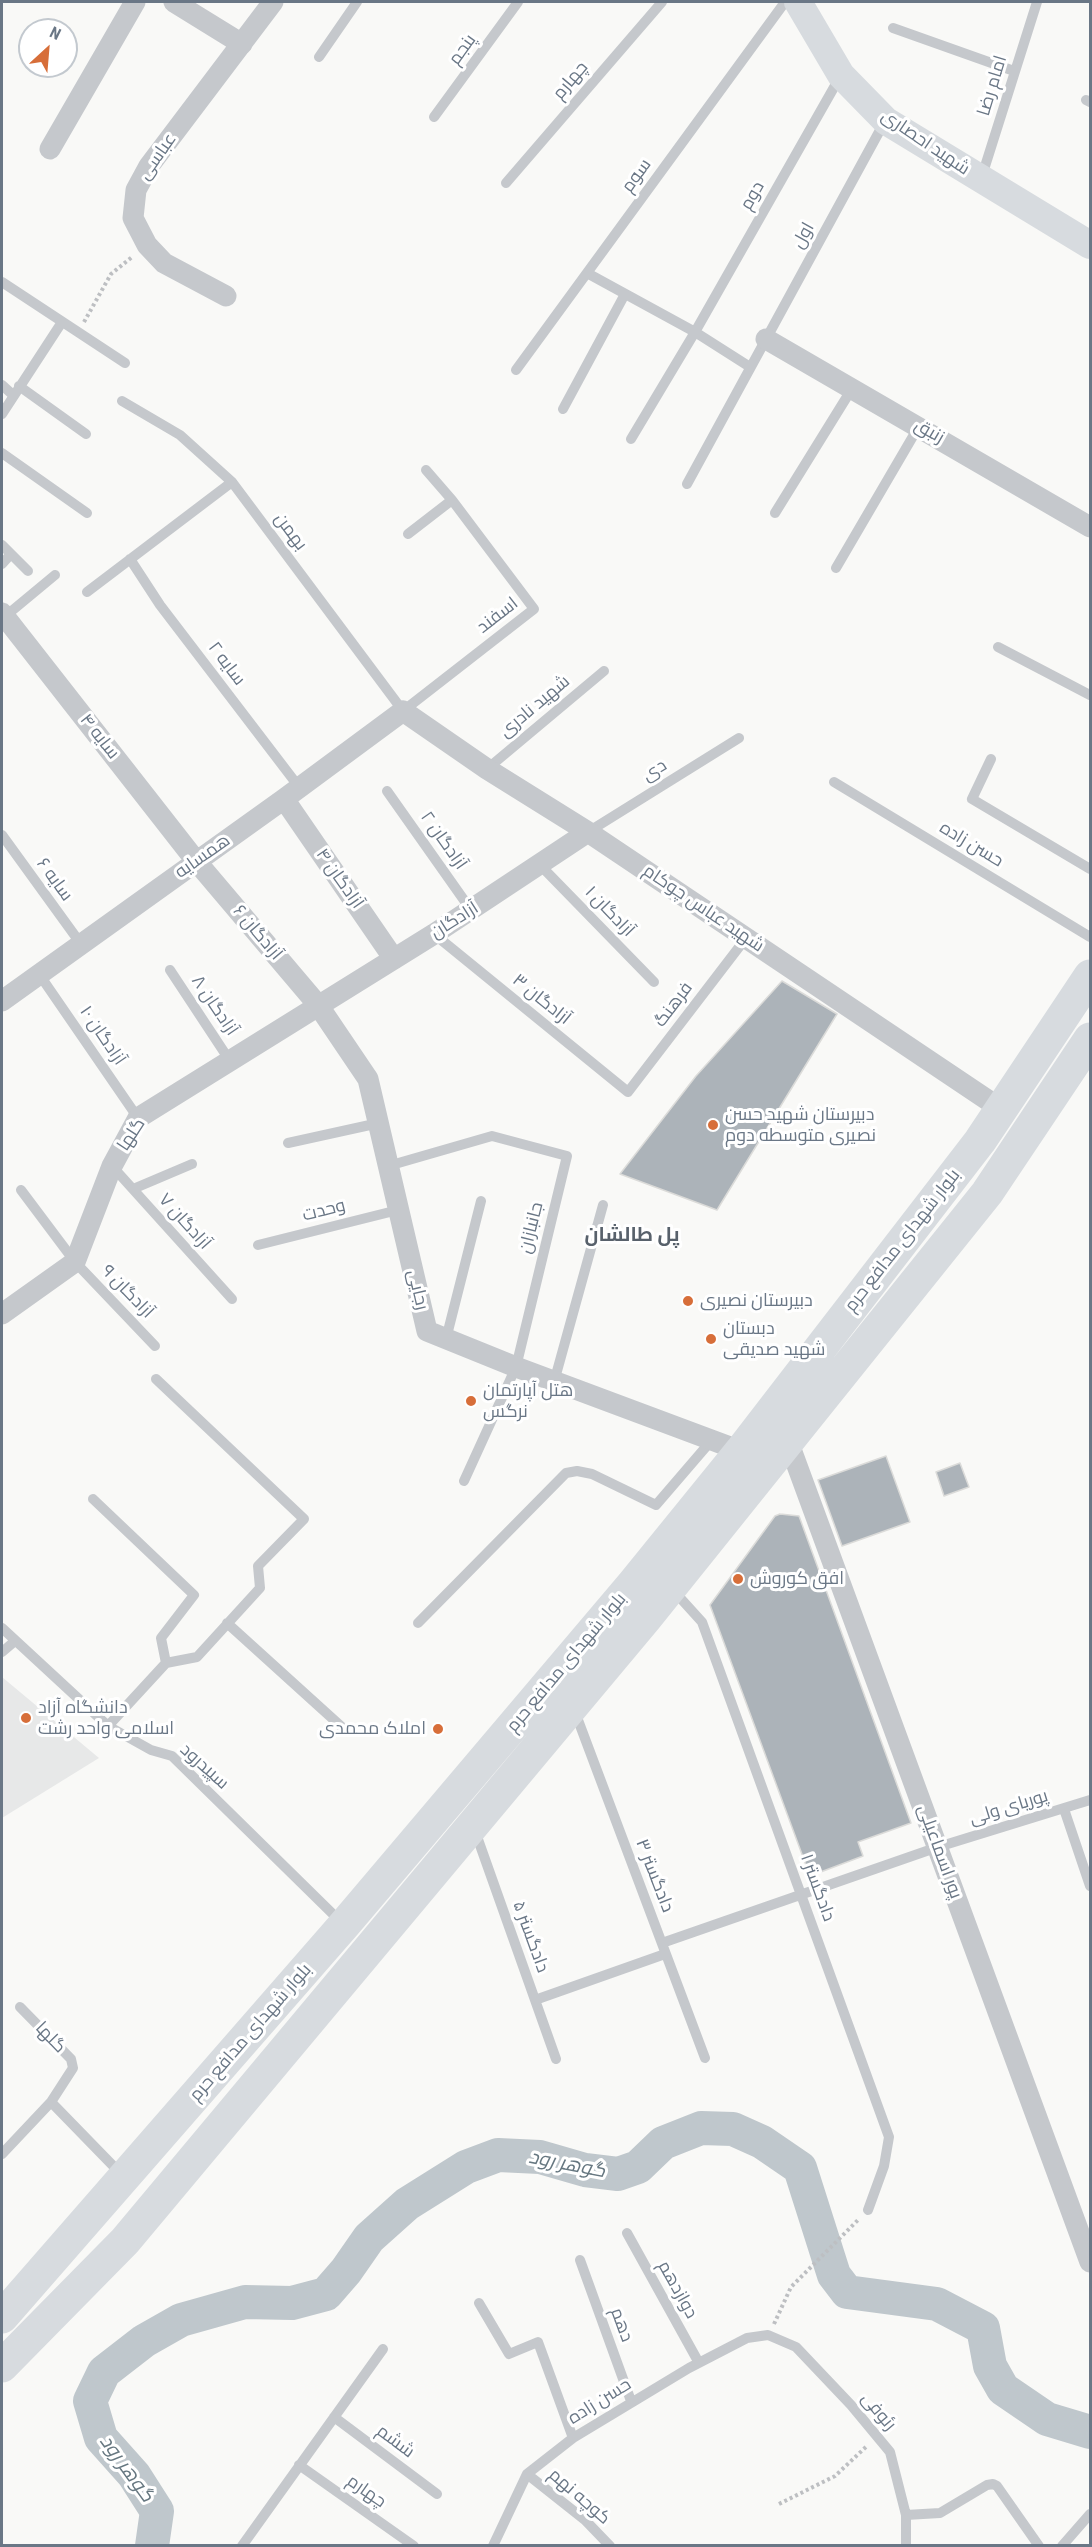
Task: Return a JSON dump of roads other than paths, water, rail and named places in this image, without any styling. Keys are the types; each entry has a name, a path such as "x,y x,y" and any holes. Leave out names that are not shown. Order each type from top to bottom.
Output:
{"main road":[{"name":"بلوار شهدای مدافع حرم","path":"2,2366 125,2241 572,1706 726,1446 980,1141 1090,976"},
{"name":"بلوار شهدای مدافع حرم","path":"2,2317 344,1925 617,1628 670,1588 987,1193 1090,1039"}],"street":[{"path":"50,149 135,2"},
{"path":"174,2 242,44"},
{"name":"عباسی","path":"226,296 164,263 147,245 133,218 136,190 149,166 273,2"},
{"name":"شهید احصاری","path":"798,2 841,75 886,121 1090,245"},
{"name":"زنبق","path":"766,339 853,387 1090,527"},
{"name":"سایه ۴","path":"3,616 196,861"},
{"name":"شهید عباس چوکام","path":"403,711 1001,1109"},
{"name":"همسایه","path":"2,1001 403,711"},
{"name":"آزادگان ۴","path":"292,793 394,959"},
{"name":"آزادگان","path":"318,1005 541,866 588,832"},
{"name":"آزادگان ۶","path":"196,861 318,1005"},
{"name":"گلها","path":"75,1262 112,1166 138,1118 318,1005"},
{"name":"رجایی","path":"318,1005 368,1079 427,1331 554,1382 726,1446"},
{"path":"2,1314 75,1262"},
{"name":"پور اسماعیلی","path":"788,1441 1090,2262"}],"lane":[{"path":"319,57 357,2"},
{"name":"پنجم","path":"435,117 518,2"},
{"name":"چهارم","path":"506,183 662,2"},
{"name":"سوم","path":"516,370 785,2"},
{"name":"امام رضا","path":"981,180 1037,2"},
{"path":"893,28 1014,71"},
{"name":"دوم","path":"631,439 695,332 841,75"},
{"name":"اول","path":"687,484 886,121"},
{"path":"587,273 695,332 750,367"},
{"path":"2,282 125,363"},
{"path":"563,409 625,294"},
{"path":"2,414 62,322"},
{"path":"2,385 16,390 86,434"},
{"path":"775,513 853,387"},
{"name":"بهمن","path":"122,401 180,435 232,482 403,711"},
{"path":"836,568 919,426"},
{"path":"2,453 87,513"},
{"name":"اسفند","path":"403,711 534,609 452,500 426,470"},
{"path":"87,592 232,482"},
{"path":"408,534 452,500"},
{"path":"2,545 28,571"},
{"path":"2,564 11,554"},
{"name":"سایه ۲","path":"130,559 292,793"},
{"path":"3,616 55,575"},
{"path":"999,647 1090,695"},
{"name":"شهید نادری","path":"487,769 604,671"},
{"name":"دی","path":"588,832 739,738"},
{"path":"991,759 972,799 1090,869"},
{"name":"حسن زاده","path":"834,782 1090,937"},
{"name":"آزادگان ۲","path":"387,791 471,910"},
{"name":"سایه ۶","path":"2,835 81,944"},
{"name":"آزادگان ۱","path":"541,866 654,982"},
{"name":"آزادگان ۳","path":"434,934 628,1092"},
{"name":"فرهنگ","path":"628,1092 747,938"},
{"name":"آزادگان ۸","path":"170,970 230,1060"},
{"name":"آزادگان ۱۰","path":"39,974 138,1118"},
{"path":"288,1143 379,1123"},
{"name":"جانبازان","path":"388,1166 492,1136 567,1156 516,1367 464,1481"},
{"path":"133,1189 192,1164"},
{"name":"آزادگان ۷","path":"112,1166 232,1299"},
{"name":"آزادگان ۹","path":"21,1190 75,1262 155,1346"},
{"path":"446,1339 481,1201"},
{"path":"554,1382 603,1205"},
{"name":"وحدت","path":"258,1245 398,1210"},
{"path":"108,1726 166,1662 197,1657 260,1588 258,1566 304,1519 156,1379"},
{"path":"418,1623 566,1473 577,1471 592,1473 656,1504 726,1446"},
{"path":"93,1498 194,1595 161,1638 166,1662"},
{"name":"دادگستر ۱","path":"670,1588 702,1622 890,2137 884,2166 868,2210"},
{"path":"227,1623 344,1729"},
{"name":"سپیدرود","path":"2,1628 108,1726 151,1750 172,1756 344,1925"},
{"path":"2,1652 15,1641"},
{"name":"دادگستر ۳","path":"572,1706 705,2058"},
{"name":"پوریای ولی","path":"535,2000 801,1893 938,1847 1090,1800"},
{"path":"1064,1809 1090,1886"},
{"name":"دادگستر ۵","path":"473,1825 556,2059"},
{"name":"گلها","path":"2,2154 51,2102 70,2076 73,2068 71,2060 20,2007"},
{"path":"51,2102 124,2178"},
{"name":"دوازدهم","path":"627,2233 699,2363"},
{"name":"دهم","path":"580,2260 631,2401"},
{"path":"479,2304 509,2354 538,2342 573,2438"},
{"name":"حسن زاده","path":"493,2546 527,2474 573,2438 631,2401 699,2363 747,2338 768,2335"},
{"name":"رئوفی","path":"768,2335 796,2347 890,2452 906,2515 906,2546"},
{"path":"242,2546 383,2349"},
{"name":"ششم","path":"334,2417 437,2494"},
{"name":"چهارم","path":"299,2465 414,2546"},
{"name":"کوچه نهم","path":"527,2474 585,2520 609,2546"},
{"path":"906,2515 940,2513 987,2485 993,2484 998,2486 1038,2546"},
{"path":"1062,2546 1090,2514"}],"waterway":[{"name":"گوهر رود","path":"152,2546 157,2511 134,2475 101,2438 90,2401 104,2372 144,2341 181,2320 245,2302 292,2303 326,2294 346,2271 369,2238 407,2204 466,2167 498,2155 540,2157 585,2170 618,2174 638,2167 663,2143 701,2128 733,2129 762,2142 800,2168 834,2275 847,2292 937,2304 983,2328 990,2366 1003,2389 1047,2419 1090,2432"}],"place":[{"name":"دبیرستان شهید حسن نصیری متوسطه دوم","path":"713,1125"},
{"name":"دبیرستان نصیری","path":"688,1301"},
{"name":"دبستان شهید صدیقی","path":"711,1339"},
{"name":"هتل آپارتمان نرگس","path":"471,1401"},
{"name":"افق کوروش","path":"738,1579"},
{"name":"دانشگاه آزاد اسلامی واحد رشت","path":"26,1718"},
{"name":"املاک محمدی","path":"438,1729"}],"district":[{"name":"پل طالشان","path":"632,1236"}]}
